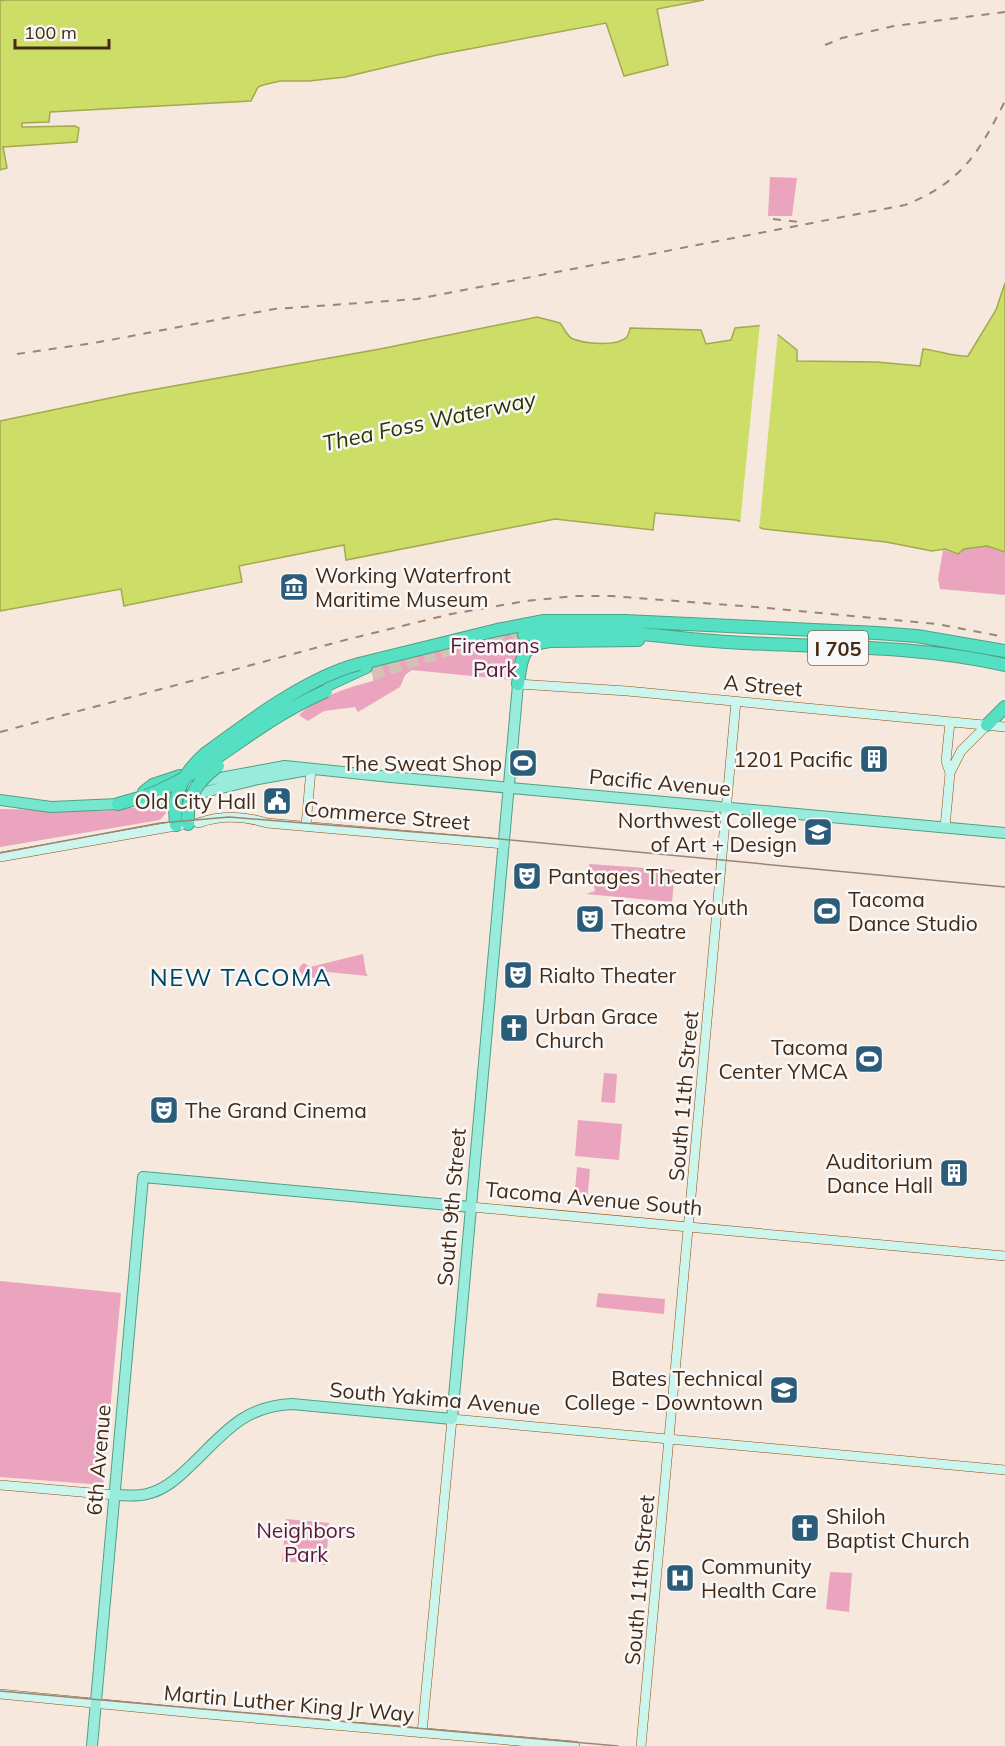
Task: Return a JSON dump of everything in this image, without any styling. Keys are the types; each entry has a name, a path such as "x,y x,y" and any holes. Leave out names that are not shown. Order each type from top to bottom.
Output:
{"highway":[{"name":"I 705","path":"392,656 519,625 565,620 877,633 947,640 1005,651"},
{"name":"I 705","path":"524,635 595,630 714,641 904,650 1005,665"},
{"path":"518,684 524,655 531,646 540,643 595,640 714,641"},
{"path":"187,824 175,809 177,792 184,778 205,754 314,681 359,664 392,656"},
{"path":"0,801 30,803 110,799 145,794 153,785 185,773 303,697 357,670 392,656"},
{"path":"30,803 51,807 118,804 174,784 193,774 267,722 326,691 372,674"},
{"path":"187,824 188,808 194,791 210,772 326,691"},
{"path":"987,725 1005,707"}],"main road":[{"name":"A Street","path":"518,684 736,701 1005,727"},
{"name":"South 9th Street","path":"422,1733 518,684"},
{"name":"South 11th Street","path":"641,1746 736,701"},
{"path":"950,722 946,761 950,773"},
{"path":"945,827 950,773 961,751 987,725"},
{"name":"Pacific Avenue","path":"145,794 285,766 1005,833"},
{"name":"Pacific Avenue","path":"118,804 168,799 311,770"},
{"path":"306,826 311,770"},
{"name":"Commerce Street","path":"187,824 214,818 255,819 267,823"},
{"name":"Commerce Street","path":"187,824 254,825 267,823 504,844"},
{"path":"0,856 187,824"},
{"name":"Tacoma Avenue South","path":"142,1177 1005,1256"},
{"name":"6th Avenue","path":"92,1746 142,1177"},
{"name":"South Yakima Avenue","path":"115,1495 143,1495 166,1486 178,1478 240,1419 261,1408 292,1404 1005,1470"},
{"path":"0,1485 115,1495"},
{"name":"Martin Luther King Jr Way","path":"0,1694 575,1746"}],"green space":[{"path":"770,177 797,178 792,216 768,216"},
{"path":"987,546 1005,552 1005,595 940,589 938,579 943,550 958,554 964,549"},
{"name":"Firemans Park","path":"520,630 526,643 518,655 513,680 412,670 405,675 400,687 358,712 355,707 324,711 308,721 299,715 325,698 373,681 374,666"},
{"path":"167,804 166,813 160,820 0,847 0,809 103,811"},
{"path":"589,864 675,870 672,902 586,894 595,891"},
{"path":"363,954 368,976 317,971 319,979 303,976 299,970 304,963 310,967"},
{"path":"604,1073 617,1074 615,1103 601,1102"},
{"path":"578,1120 622,1124 619,1160 575,1156"},
{"path":"577,1167 590,1169 587,1203 574,1202"},
{"path":"0,1281 121,1293 103,1485 0,1477"},
{"path":"598,1293 665,1299 664,1314 596,1307"},
{"name":"Neighbors Park","path":"286,1519 329,1523 326,1565 282,1561"},
{"path":"830,1572 852,1573 849,1612 826,1609"}],"water":[{"path":"704,0 657,9 668,65 624,76 606,23 437,55 345,77 280,81 258,87 251,101 50,112 49,122 22,123 22,127 75,126 79,128 77,142 3,147 7,168 0,170 0,1"},
{"name":"Thea Foss Waterway","path":"1005,283 1005,552 987,546 964,549 958,554 945,549 932,551 886,542 764,529 736,520 655,513 653,530 555,519 346,560 344,545 239,566 242,582 124,606 121,589 0,611 0,421 129,394 380,349 537,317 560,323 571,338 600,344 622,340 627,337 630,328 701,330 706,344 731,340 735,328 766,325 797,350 797,361 877,362 920,366 923,349 968,356 996,310"}],"pier":[{"path":"767,322 778,331 759,530 740,524 760,323"}],"tunnel":[{"path":"372,674 443,652 524,635"}],"tram line":[{"path":"0,853 160,823 229,817 490,838 1005,887"},
{"path":"0,1691 618,1746"}],"railway":[{"path":"825,45 842,38 894,26 1005,12"},
{"path":"17,354 94,343 274,309 417,299 905,205 941,187 966,164 977,151 1005,101"},
{"path":"773,219 799,222"},
{"path":"0,732 451,614 526,601 575,596 611,596 768,608 937,624 1005,637"}],"place":[{"name":"Working Waterfront Maritime Museum","path":"294,587"},
{"name":"1201 Pacific","path":"874,759"},
{"name":"The Sweat Shop","path":"523,763"},
{"name":"Old City Hall","path":"277,801"},
{"name":"Northwest College of Art + Design","path":"818,832"},
{"name":"Pantages Theater","path":"527,876"},
{"name":"Tacoma Dance Studio","path":"827,911"},
{"name":"Tacoma Youth Theatre","path":"590,919"},
{"name":"Rialto Theater","path":"518,975"},
{"name":"Urban Grace Church","path":"514,1028"},
{"name":"Tacoma Center YMCA","path":"869,1059"},
{"name":"The Grand Cinema","path":"164,1110"},
{"name":"Auditorium Dance Hall","path":"954,1173"},
{"name":"Bates Technical College - Downtown","path":"784,1390"},
{"name":"Shiloh Baptist Church","path":"805,1528"},
{"name":"Community Health Care","path":"680,1578"}],"district":[{"name":"NEW TACOMA","path":"241,977"}]}
